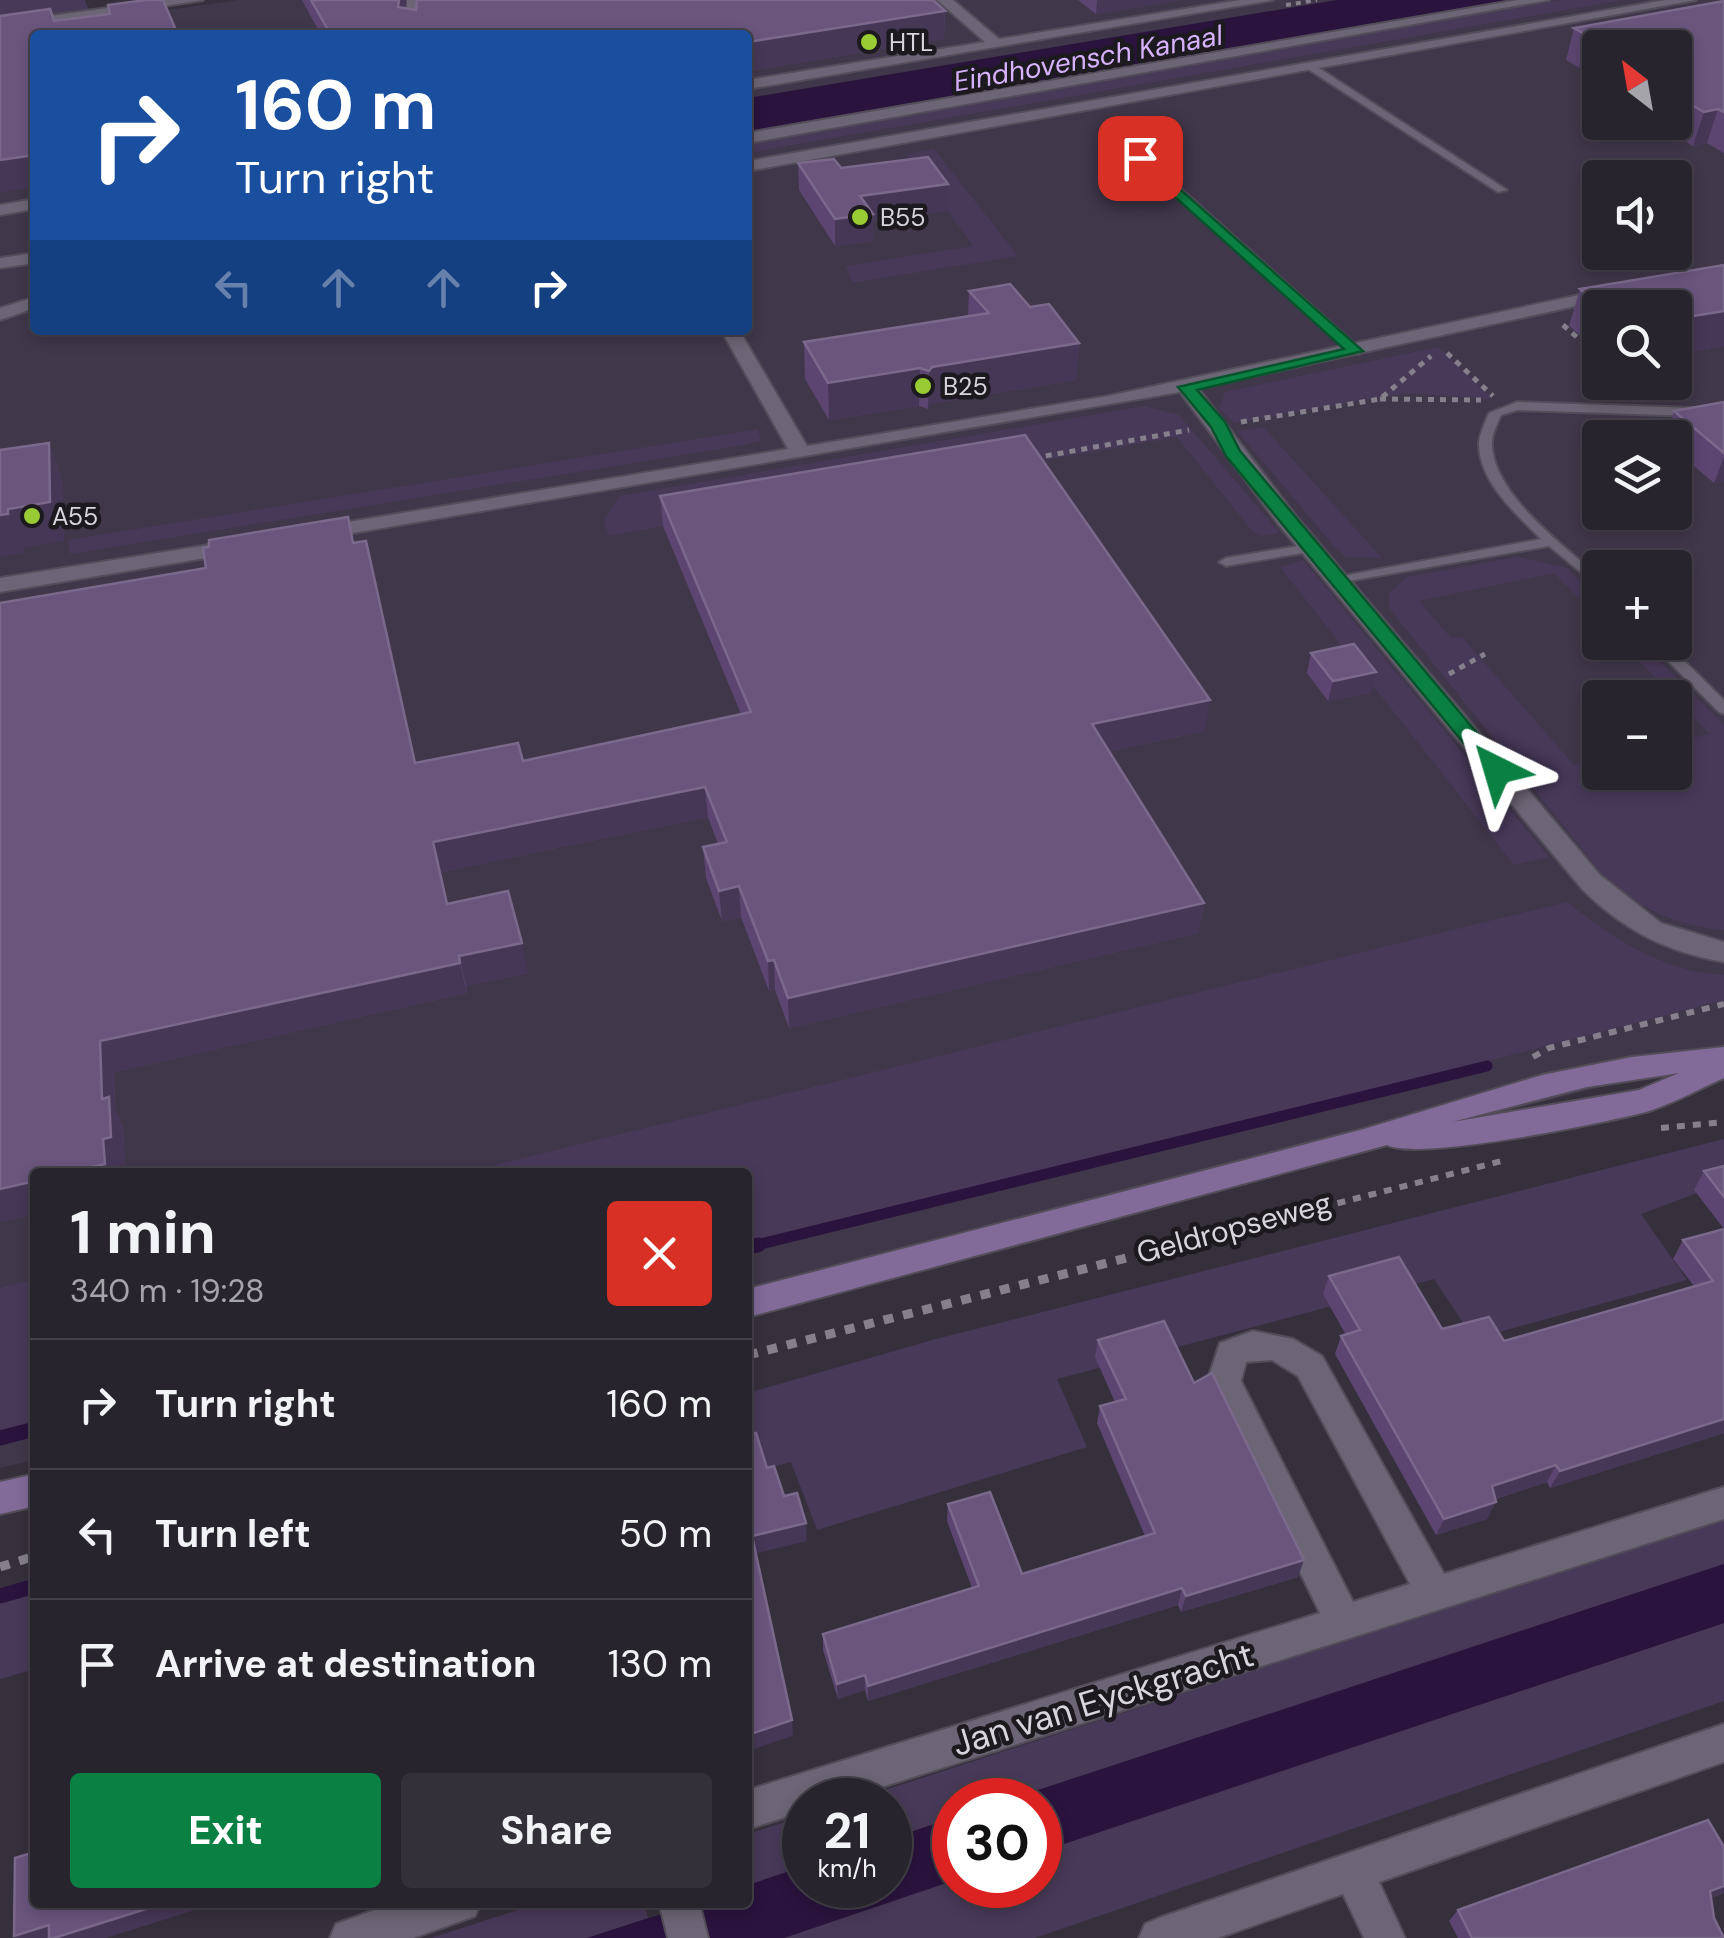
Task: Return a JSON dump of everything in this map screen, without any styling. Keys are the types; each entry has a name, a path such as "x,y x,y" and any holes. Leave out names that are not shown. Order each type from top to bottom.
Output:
{"main road":[{"name":"Geldropseweg","path":"752,1302 1367,1140 1452,1108 1640,1064 1724,1058"},
{"name":"Geldropseweg","path":"1367,1140 1468,1133 1643,1101 1724,1066"}],"street":[{"path":"0,28 196,0"},
{"path":"414,0 414,30"},
{"path":"944,0 996,44"},
{"path":"752,84 1266,0"},
{"path":"752,137 1542,0"},
{"path":"752,165 1689,0"},
{"path":"0,210 30,205"},
{"path":"0,264 30,259"},
{"path":"294,538 1165,391 1632,288"},
{"path":"0,314 30,304"},
{"path":"733,335 800,453"},
{"path":"1186,387 1209,427"},
{"path":"1165,391 1209,427 1232,452 1337,582 1621,914 1689,947 1724,952"},
{"path":"0,585 256,544"},
{"path":"1344,1623 1224,1382 1232,1354 1246,1346 1278,1344 1310,1366 1435,1594"},
{"name":"Jan van Eyckgracht","path":"752,1809 1724,1503"},
{"path":"1159,1938 1724,1743"},
{"path":"1353,1871 1385,1938"},
{"path":"350,1938 443,1908"},
{"path":"681,1908 688,1938"}],"lane":[{"path":"1311,67 1502,190"},
{"path":"1113,134 1355,351"},
{"path":"1582,569 1550,542 1500,486 1484,446 1494,414 1517,406 1724,413"},
{"path":"1337,582 1550,542"},
{"path":"1226,562 1310,548"},
{"path":"1674,660 1724,709"}],"path":[{"path":"1544,308 1582,341"},
{"path":"1030,458 1402,396 1498,400 1442,347 1380,399"},
{"path":"1426,686 1485,654"},
{"path":"1643,1132 1682,1124 1724,1122"},
{"name":"Geldropseweg","path":"752,1354 1506,1160"},
{"path":"0,1567 30,1558"}],"shaded area":[{"path":"0,0 85,0 89,11 0,24"},
{"path":"238,0 1724,0 1724,1056 752,1302 752,1168 30,1168 30,1461 0,1468 0,34"},
{"path":"1561,0 1623,0 752,152 752,141"},
{"path":"934,149 1018,256 852,283 846,266 973,246 907,154"},
{"path":"1438,347 1493,399 1405,393 1235,423 1219,409 1225,392"},
{"path":"1144,406 1179,415 1280,533 1260,536 1253,532 1177,437 608,536 604,520 619,496"},
{"path":"1263,427 1382,558 1346,557 1334,546 1237,431"},
{"path":"758,429 761,441 738,446 70,554 68,540"},
{"path":"1518,557 1567,568 1582,583 1582,602 1554,573 1419,601 1451,638 1462,637 1574,765 1582,763 1582,790 1692,790 1692,738 1710,734 1692,716 1692,693 1724,725 1724,930 1658,913 1629,897 1602,874 1389,608 1389,593 1407,577"},
{"path":"1303,560 1549,857 1514,865 1280,567"},
{"path":"1638,660 1658,660 1678,680 1657,680"},
{"path":"1567,902 1640,951 1680,967 1724,975 1724,1000 752,1251 752,1168 482,1168"},
{"path":"1724,1139 1724,1183 1641,1214 1687,1280 1474,1339 1434,1279 1057,1379 1087,1447 817,1530 791,1462 752,1473 752,1392 936,1339"},
{"path":"30,1280 30,1432 0,1440 0,1288"},
{"path":"1724,1518 1724,1564 1062,1782 1062,1778 932,1778 932,1825 912,1832 912,1781"},
{"path":"30,1595 30,1670 0,1679 0,1603"},
{"path":"1724,1623 1724,1701 1035,1938 784,1938 872,1908 912,1908 912,1895 932,1888 932,1908 1062,1908 1062,1845"},
{"path":"782,1823 782,1874 752,1884 752,1833"},
{"path":"524,1908 645,1908 648,1918 587,1938 431,1938"}],"water":[{"name":"Eindhovensch Kanaal","path":"1337,0 1509,0 752,130 752,97"},
{"path":"1724,1564 1724,1623 1062,1845 1062,1782"},
{"path":"932,1825 932,1888 912,1895 912,1832"},
{"path":"782,1874 782,1908 872,1908 784,1938 587,1938 680,1908 752,1908 752,1884"}],"building":[{"path":"163,0 176,30 30,30 30,156 0,160 0,16 50,9 54,21 110,14 108,5"},
{"path":"311,0 399,0 398,7 416,10 417,0 933,0 945,11 752,41 752,30 328,30"},
{"path":"1724,1 1724,112 1704,112 1692,105 1692,30 1582,32 1574,28"},
{"path":"928,157 948,184 860,196 873,214 835,219 798,163 834,159 841,168"},
{"path":"1724,265 1724,311 1692,316 1692,290 1580,289"},
{"path":"1010,284 1030,307 1049,304 1079,343 932,367 929,371 920,368 828,383 804,342 989,313 969,291"},
{"path":"1724,402 1724,453 1692,426 1692,420 1685,420 1674,411"},
{"path":"1025,435 1210,700 1092,724 1204,903 788,998 774,960 768,961 739,886 719,891 703,847 727,842 705,787 433,842 447,904 508,891 522,943 459,956 460,963 100,1041 102,1099 109,1097 111,1137 103,1139 105,1164 88,1168 30,1168 30,1182 0,1189 0,603 206,568 203,548 209,547 209,540 348,517 353,543 366,541 415,763 518,743 523,761 751,712 660,496"},
{"path":"49,443 50,502 8,509 8,514 0,515 0,450"},
{"path":"1354,644 1376,672 1333,681 1311,653"},
{"path":"1724,1166 1724,1197 1704,1171"},
{"path":"1724,1229 1724,1419 1560,1471 1556,1465 1492,1486 1496,1502 1444,1519 1341,1336 1360,1330 1329,1276 1399,1257 1442,1329 1489,1317 1504,1341 1713,1281 1683,1240"},
{"path":"1164,1321 1194,1383 1212,1373 1304,1560 1186,1596 1182,1588 868,1686 865,1675 837,1684 823,1634 979,1586 948,1504 990,1492 1022,1574 1155,1533 1100,1406 1126,1399 1098,1340"},
{"path":"756,1433 767,1468 774,1466 784,1496 797,1493 806,1523 752,1536 752,1434"},
{"path":"752,1536 792,1720 752,1734"},
{"path":"1708,1820 1724,1847 1724,1886 1710,1891 1714,1918 1724,1938 1472,1938 1458,1910"},
{"path":"30,1854 30,1908 149,1908 54,1938 49,1938 49,1925 14,1936 15,1858"}],"waterway":[{"path":"752,1246 1487,1066"},
{"path":"752,1246 758,1245"},
{"path":"0,1438 30,1430"},
{"path":"0,1596 30,1587"}],"place":[{"name":"HTL","path":"869,42"},
{"name":"B55","path":"860,217"},
{"name":"B25","path":"923,386"},
{"name":"A55","path":"32,516"}],"route":[{"path":"1140,158 1355,351 1186,387 1219,426 1232,452 1337,582 1497,770"}]}
